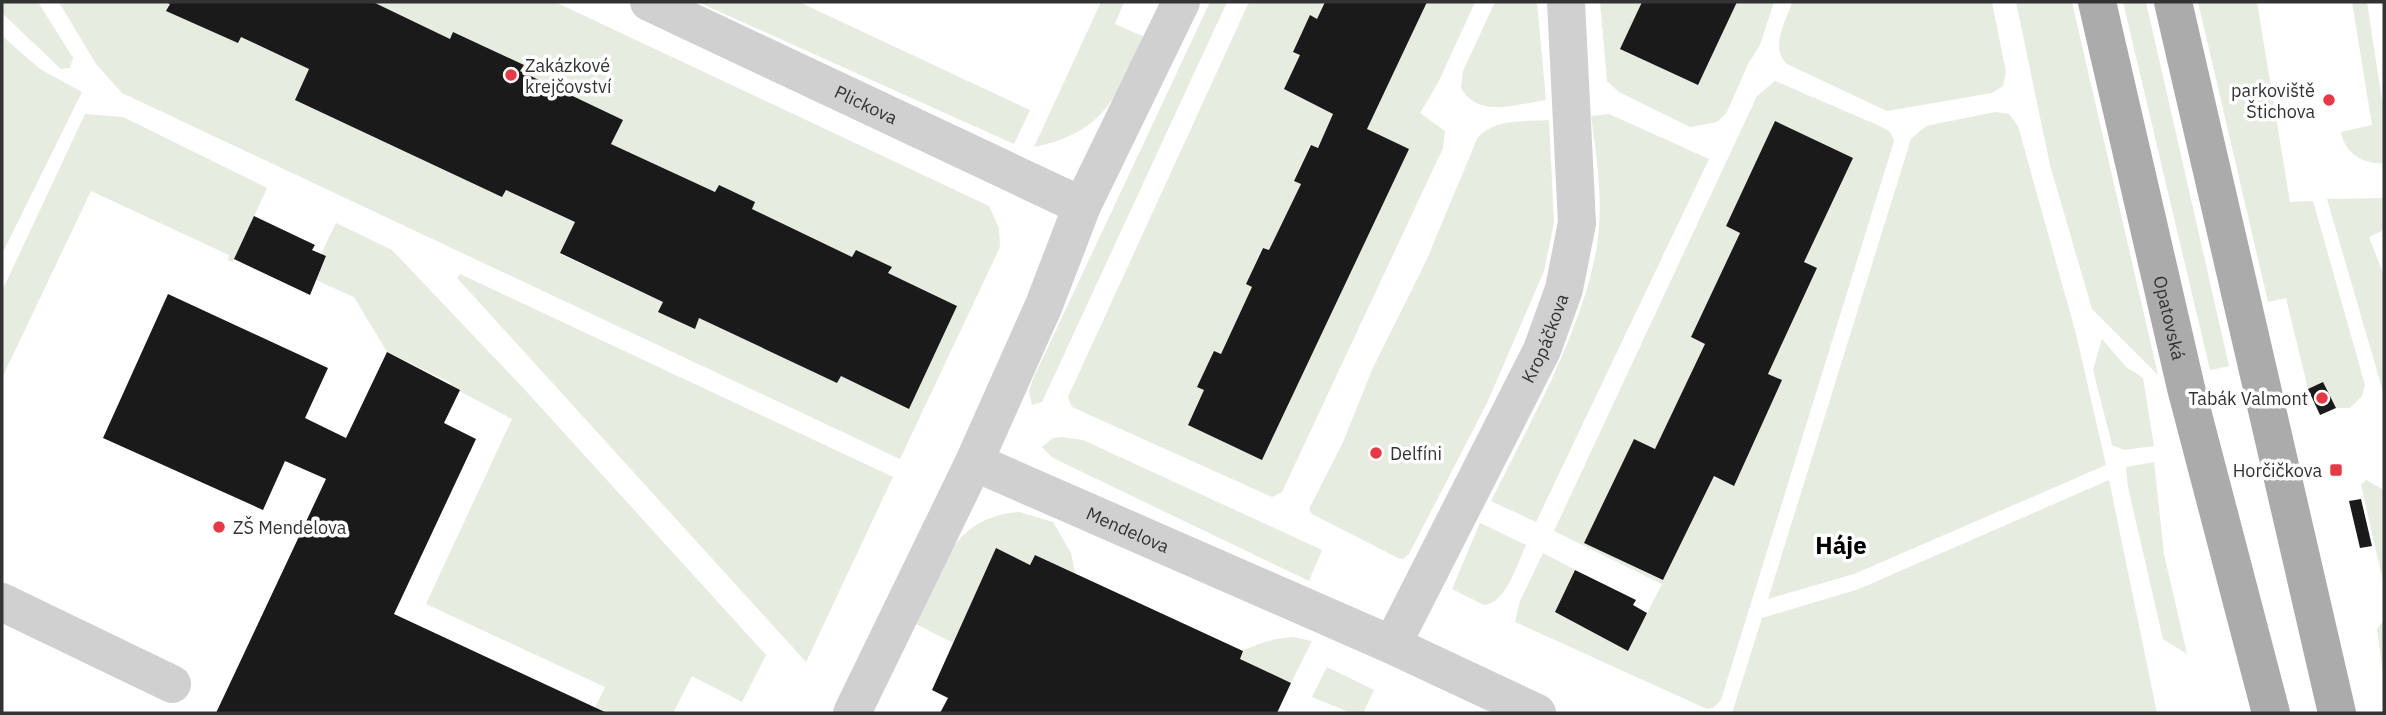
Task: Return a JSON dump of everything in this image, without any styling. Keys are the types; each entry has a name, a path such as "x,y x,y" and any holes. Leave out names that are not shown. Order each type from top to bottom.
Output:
{"main road":[{"name":"Opatovská","path":"2097,2 2186,388 2272,713"},
{"path":"2173,2 2337,713"}],"street":[{"name":"Plickova","path":"649,2 1082,206"},
{"path":"852,713 974,462 1044,305 1082,206 1181,2"},
{"name":"Kropáčkova","path":"1392,645 1542,350 1564,289 1577,223 1566,2"},
{"name":"Mendelova","path":"974,462 1392,645 1537,713"},
{"path":"2,602 172,684"}],"shaded area":[{"path":"2,2 38,2 73,58 70,68 61,69 2,13"},
{"path":"59,2 166,2 238,43 241,37 309,69 502,197 506,190 575,222 560,254 663,302 659,312 694,329 699,318 837,383 841,376 909,409 957,306 888,273 891,267 857,250 852,257 752,209 719,185 715,192 611,144 622,120 520,71 523,65 453,32 450,39 373,2 555,2 989,206 999,228 1000,247 900,459 122,93 96,64"},
{"path":"698,2 799,2 1030,110 1014,144"},
{"path":"1101,2 1124,2 1115,24 1145,37 1116,94 1093,121 1078,132 1034,147"},
{"path":"1210,2 1227,2 1042,402 1032,405 1029,391 1033,379"},
{"path":"1249,2 1325,2 1284,89 1333,114 1318,148 1310,145 1294,180 1301,184 1269,250 1262,248 1246,284 1252,287 1221,354 1214,352 1197,387 1204,390 1188,424 1262,459 1408,149 1367,129 1427,2 1475,2 1438,83 1420,113 1445,131 1443,148 1282,492 1272,497 1072,407 1068,397"},
{"path":"1495,2 1537,2 1546,100 1511,106 1488,106 1469,98 1461,88 1463,71"},
{"path":"1600,2 1642,2 1621,49 1698,85 1737,2 1774,2 1760,45 1748,64 1727,112 1717,122 1690,127 1619,92 1607,81"},
{"path":"1792,2 1992,2 2006,72 2003,86 1992,93 1887,111 1787,64 1782,58 1779,43"},
{"path":"2016,2 2072,2 2158,375 2092,309 2050,165"},
{"path":"2123,2 2146,2 2229,366 2210,370"},
{"path":"2198,2 2257,2 2290,202 2313,201 2365,385 2362,396 2350,408 2336,408 2323,382 2308,389 2286,298 2268,302"},
{"path":"2352,2 2367,2 2384,113 2384,163 2369,162 2356,156 2346,146 2341,132 2372,125"},
{"path":"2,36 40,69 82,92 2,254"},
{"path":"1775,81 1882,127 1890,132 1894,141 1721,700 1713,708 1707,709 1515,622 1520,601 1543,553 1575,570 1555,612 1628,650 1662,584 1554,531 1757,96","holes":["1775,122 1852,158 1804,262 1817,269 1768,374 1781,380 1733,486 1714,476 1663,580 1584,543 1634,439 1655,449 1705,344 1691,337 1740,233 1726,225"]},
{"path":"1995,112 2009,114 2018,126 2076,334 2106,465 1854,574 1768,599 1911,139 1926,126"},
{"path":"85,114 123,117 267,188 233,262 228,260 229,255 91,191 2,378 2,291"},
{"path":"1609,114 1709,159 1536,522 1491,501 1557,368 1585,296 1594,261 1600,214 1591,116"},
{"path":"1549,120 1554,223 1544,271 1487,403 1409,554 1403,559 1398,558 1312,514 1309,509 1343,442 1372,370 1427,259 1477,139 1491,127 1500,124"},
{"path":"2384,198 2384,230 2369,237 2384,276 2384,395 2327,199"},
{"path":"336,223 392,250 525,390 766,655 742,702 692,676 673,713 607,713 595,708 605,687 426,604 512,419 450,386 451,383 387,352 354,297 316,280 326,257 321,254"},
{"path":"460,274 893,477 806,662 457,278"},
{"path":"2102,339 2126,367 2143,378 2154,446 2124,450 2112,445 2093,370"},
{"path":"1053,438 1083,440 1322,550 1309,581 1053,458 1042,447"},
{"path":"2154,462 2164,554 2187,654 2163,639 2128,487 2126,467"},
{"path":"2109,480 2157,713 1732,713 1762,618 1859,589"},
{"path":"2366,480 2384,490 2384,586 2361,485"},
{"path":"1019,512 1053,522 1071,553 1075,573 1035,555 1030,565 996,549 953,643 914,623 941,566 963,536 978,524 996,516"},
{"path":"1480,523 1526,545 1505,590 1492,603 1484,605 1452,589"},
{"path":"2384,620 2384,680 2377,629"},
{"path":"1293,637 1312,641 1291,683 1240,659 1243,651 1255,646"},
{"path":"1327,667 1374,690 1363,713 1351,713 1312,697"}],"building":[{"path":"166,2 373,2 450,39 453,32 524,65 520,71 623,120 611,144 715,192 719,185 755,202 752,209 852,257 856,250 892,267 888,273 957,306 909,409 841,376 837,383 699,318 695,329 658,312 663,302 560,253 575,222 506,190 502,197 295,100 309,69 241,37 238,43 166,11 170,4"},
{"path":"1325,2 1427,2 1367,129 1409,149 1262,460 1188,425 1204,390 1197,387 1214,351 1221,354 1252,287 1246,284 1263,248 1269,250 1301,184 1294,181 1311,145 1318,148 1333,114 1284,89 1300,55 1293,52 1310,15 1317,19"},
{"path":"1642,2 1737,2 1698,85 1620,49"},
{"path":"1775,121 1853,158 1804,262 1817,268 1768,374 1782,380 1734,486 1714,476 1663,580 1584,543 1634,439 1655,449 1705,344 1691,337 1740,233 1726,226"},
{"path":"254,216 315,245 312,250 326,256 310,295 234,259"},
{"path":"168,294 328,368 305,418 346,438 387,352 460,390 444,423 476,439 394,614 607,713 216,713 326,479 285,461 263,510 103,438"},
{"name":"Tabák Valmont","path":"2323,382 2336,408 2320,415 2308,389"},
{"path":"2361,499 2372,546 2360,548 2349,501"},
{"path":"996,548 1030,565 1035,555 1243,651 1240,659 1291,683 1277,713 940,713 948,698 932,690"},
{"path":"1575,570 1636,600 1633,605 1647,613 1628,651 1555,612"}],"place":[{"name":"Zakázkové krejčovství","path":"511,75"},
{"name":"parkoviště Štichova","path":"2329,100"},
{"name":"Tabák Valmont","path":"2322,398"},
{"name":"Delfíni","path":"1376,453"},
{"name":"Horčičkova","path":"2336,470"},
{"name":"ZŠ Mendelova","path":"219,527"}],"district":[{"name":"Háje","path":"1841,545"}]}
